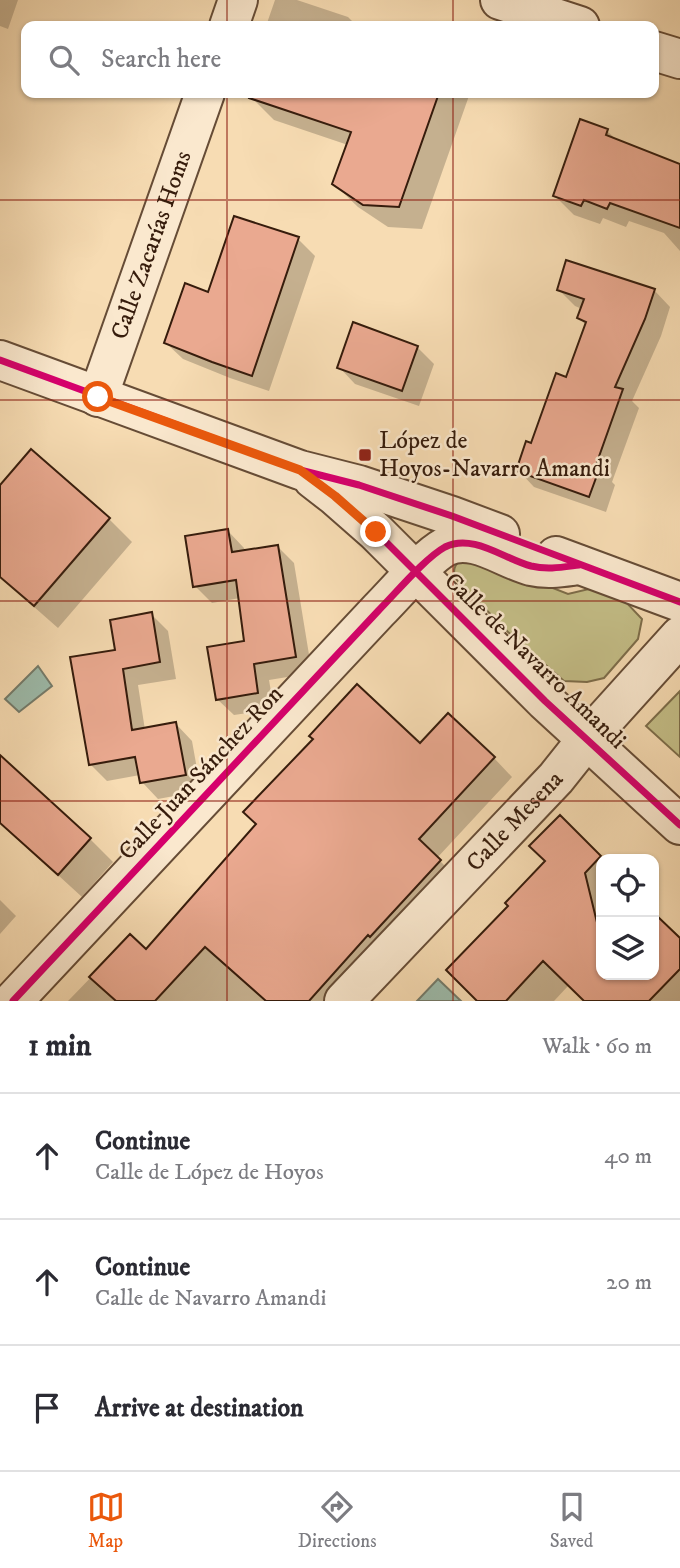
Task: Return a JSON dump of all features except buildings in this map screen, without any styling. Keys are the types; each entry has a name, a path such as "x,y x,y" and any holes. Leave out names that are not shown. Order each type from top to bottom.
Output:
{"street":[{"path":"231,21 238,0"},
{"path":"500,0 565,21"},
{"path":"659,53 680,59"},
{"name":"Calle Zacarías Homs","path":"98,397 203,98"},
{"path":"0,360 300,470 359,485 453,516 680,602"},
{"name":"Calle de Navarro Amandi","path":"300,470 349,508 537,693 680,825"},
{"name":"Calle Juan Sánchez Ron","path":"13,1001 416,572 438,552 457,543 472,543 531,566 548,569 579,565"},
{"name":"Calle Mesena","path":"344,1001 556,778 587,739 680,636"}],"shaded area":[{"path":"461,560 517,574 568,594 593,588 624,600 642,619 638,639 604,678 587,682 564,681 508,632 455,578 455,568"},
{"path":"38,666 52,686 19,712 5,699"},
{"path":"680,691 680,757 646,726"},
{"path":"438,979 461,1001 417,1001"}],"cycle path":[{"path":"0,360 300,470 359,485 452,516 680,602"},
{"path":"308,476 376,532 545,701 680,825"},
{"path":"13,1001 402,585 437,552 445,547 466,543 531,566 549,568 579,565"}],"place":[{"name":"López de Hoyos-Navarro Amandi","path":"365,455"}],"route":[{"path":"98,397 300,470 376,532"}]}
